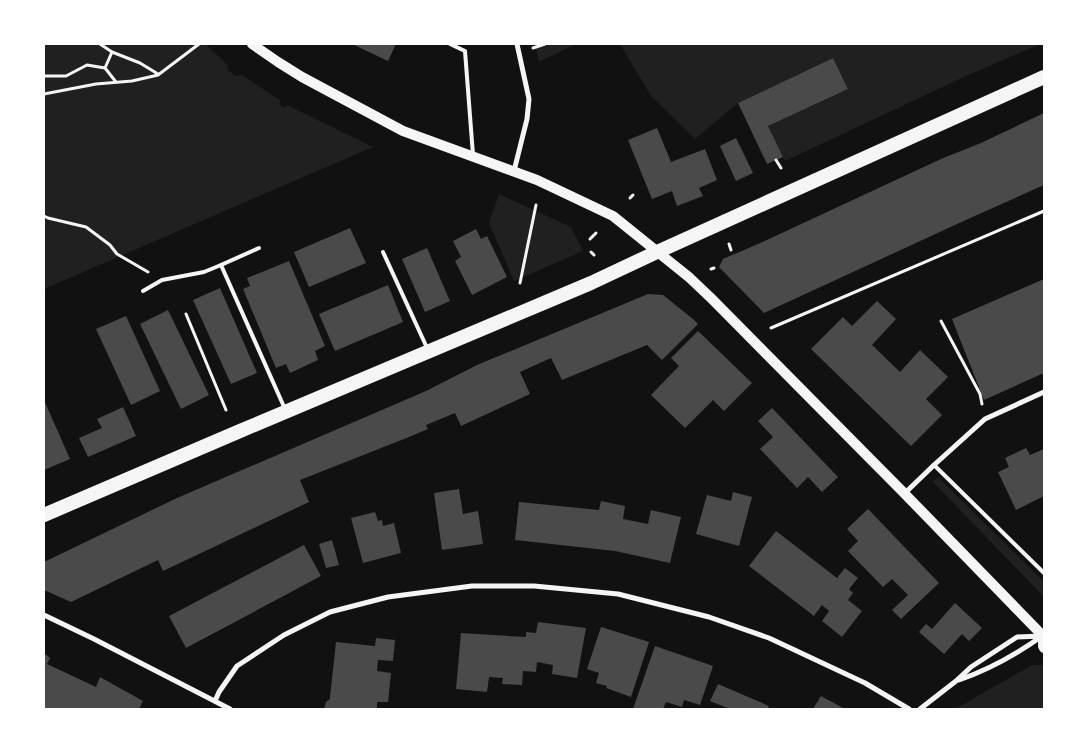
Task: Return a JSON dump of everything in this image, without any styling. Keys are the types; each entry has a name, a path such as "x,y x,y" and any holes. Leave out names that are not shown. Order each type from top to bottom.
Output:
{"highway":[{"path":"44,515 591,283 1044,77"}],"main road":[{"path":"252,44 302,77 403,131 538,180 613,216 704,291 1044,636 1044,648"}],"street":[{"path":"514,171 527,119 529,99 517,44"},
{"path":"904,493 985,419 1044,392"},
{"path":"214,702 237,666 284,634 330,612 388,597 472,586 534,586 618,594 709,616 769,638 865,683 909,709"},
{"path":"44,615 230,709"},
{"path":"956,681 974,675 1044,636"},
{"path":"920,709 971,667 1017,637 1044,636"}],"lane":[{"path":"450,44 465,51 474,157"},
{"path":"144,291 162,280 204,272 259,248"},
{"path":"383,252 428,351"},
{"path":"221,265 286,411"},
{"path":"934,465 1044,573"}],"path":[{"path":"100,44 112,52 140,63 158,75"},
{"path":"44,94 96,84 132,81 158,75 200,44"},
{"path":"105,68 112,52"},
{"path":"44,76 66,76 87,65 105,68 116,83"},
{"path":"776,160 780,168"},
{"path":"520,283 536,205"},
{"path":"771,328 1044,211"},
{"path":"44,216 86,227 110,245 117,254 162,280"},
{"path":"590,239 596,233"},
{"path":"729,244 731,250"},
{"path":"186,314 226,410"},
{"path":"941,321 980,394 985,419"}],"shaded area":[{"path":"44,44 205,44 227,64 228,70 236,76 242,75 281,101 279,104 285,108 287,105 373,147 44,289"},
{"path":"535,44 576,44 539,62"},
{"path":"620,44 1040,44 964,77 785,161 768,126 848,89 833,58 738,103 695,139 651,96"},
{"path":"499,194 571,227 583,251 514,281 489,223"},
{"path":"938,477 1044,582 1044,597 933,482"},
{"path":"1032,665 1044,665 1044,709 955,709"}],"building":[{"path":"352,44 396,44 388,61"},
{"path":"833,58 848,89 768,126 783,157 767,164 738,103"},
{"path":"1044,113 1044,185 764,313 719,267 723,259"},
{"path":"657,128 671,162 705,149 717,180 699,188 703,196 677,206 672,191 652,199 628,140"},
{"path":"736,138 753,173 736,181 720,146"},
{"path":"350,228 366,263 309,287 294,252"},
{"path":"476,229 481,239 487,236 507,277 472,295 455,261 461,257 453,241"},
{"path":"427,248 450,301 425,312 402,259"},
{"path":"289,261 325,346 315,351 318,360 290,373 286,364 276,368 243,289 250,286 247,278"},
{"path":"1044,279 1044,373 984,400 952,319"},
{"path":"388,285 403,322 335,351 319,314"},
{"path":"220,288 257,373 231,384 193,300"},
{"path":"648,294 663,295 698,324 662,360 647,345 562,380 551,358 520,372 530,394 461,426 455,413 426,425 428,429 300,480 309,502 163,571 158,560 71,602 44,590 44,562 177,498 426,391 477,365"},
{"path":"877,301 896,319 872,345 900,372 920,350 948,377 926,399 942,415 911,446 811,349 843,317 852,326"},
{"path":"168,310 209,395 181,409 140,324"},
{"path":"126,316 160,391 131,405 96,329"},
{"path":"698,331 752,383 724,411 713,400 685,428 651,395 679,366 671,358"},
{"path":"44,400 70,459 44,470"},
{"path":"123,407 136,436 88,457 79,438 102,428 97,419"},
{"path":"772,408 838,477 822,492 808,477 797,488 760,449 773,437 758,421"},
{"path":"1026,448 1030,455 1044,449 1044,496 1016,510 998,472 1009,467 1005,458"},
{"path":"459,489 463,514 478,511 483,544 442,550 434,493"},
{"path":"733,492 752,497 739,546 696,534 707,495 731,501"},
{"path":"601,501 625,506 623,519 648,524 651,510 681,517 670,563 615,551 515,540 519,502 599,510"},
{"path":"868,509 939,583 901,619 892,610 908,595 892,579 883,587 848,551 858,541 847,529"},
{"path":"375,512 378,521 382,520 383,526 394,523 401,553 363,563 351,518"},
{"path":"776,531 837,578 845,568 858,578 849,589 853,593 848,600 862,611 842,637 822,621 829,611 822,605 814,616 749,566"},
{"path":"332,540 339,565 326,568 319,544"},
{"path":"304,545 321,576 186,648 169,616"},
{"path":"955,603 982,628 969,641 962,634 944,654 919,632 926,624 932,629"},
{"path":"538,622 586,628 577,678 552,674 553,665 537,662 536,672 523,671 522,685 502,684 503,678 489,677 487,692 456,689 461,633 526,637 526,632 536,633"},
{"path":"601,627 649,642 631,697 596,683 599,673 587,669"},
{"path":"376,638 395,640 393,661 378,660 377,671 391,673 388,702 377,702 377,709 324,709 326,702 330,699 336,642 375,646"},
{"path":"655,646 713,666 700,705 684,700 682,707 666,702 663,709 633,709"},
{"path":"44,653 50,658 47,664 96,687 100,677 143,701 139,709 44,709"},
{"path":"718,684 769,706 768,709 730,709 710,701"},
{"path":"821,696 845,709 813,709"}]}
